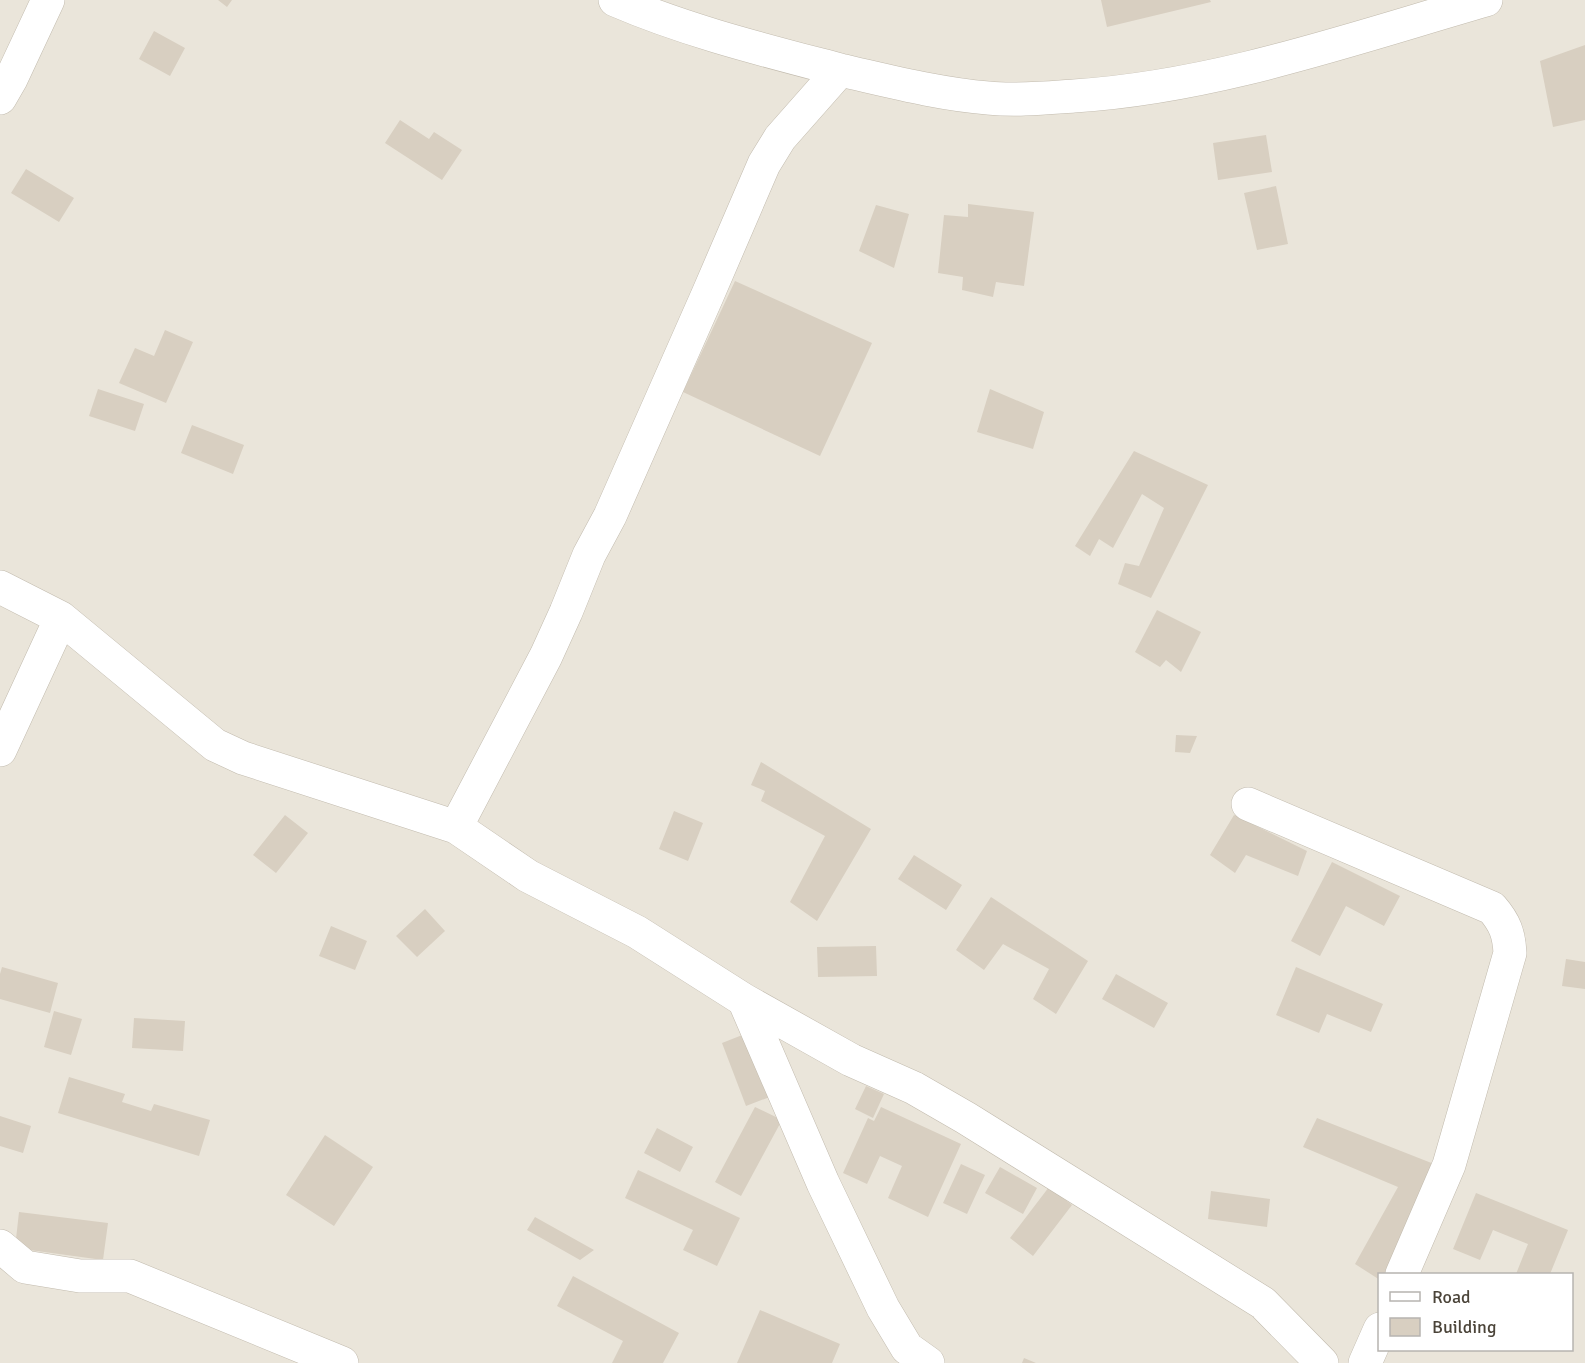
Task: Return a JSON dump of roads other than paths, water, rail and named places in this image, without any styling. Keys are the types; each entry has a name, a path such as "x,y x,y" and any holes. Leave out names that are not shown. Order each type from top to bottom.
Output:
{"street":[{"path":"0,98 48,0"},
{"path":"615,0 655,17 738,43 840,70 921,88 988,98 1035,99 1115,94 1224,75 1486,0"},
{"path":"456,827 546,656 764,164 780,138 840,70"},
{"path":"0,587 61,618 215,745 243,759 291,772 456,827 528,876 637,932 744,1000 851,1060 914,1088 966,1118 1253,1296 1263,1303 1322,1363"},
{"path":"0,750 61,618"},
{"path":"1248,804 1492,908 1504,922 1509,936 1510,953 1449,1165 1403,1273"},
{"path":"744,1000 823,1183 883,1308 907,1348 928,1363"},
{"path":"0,1246 25,1267 80,1276 130,1276 342,1363"},
{"path":"1365,1363 1378,1334"}]}
